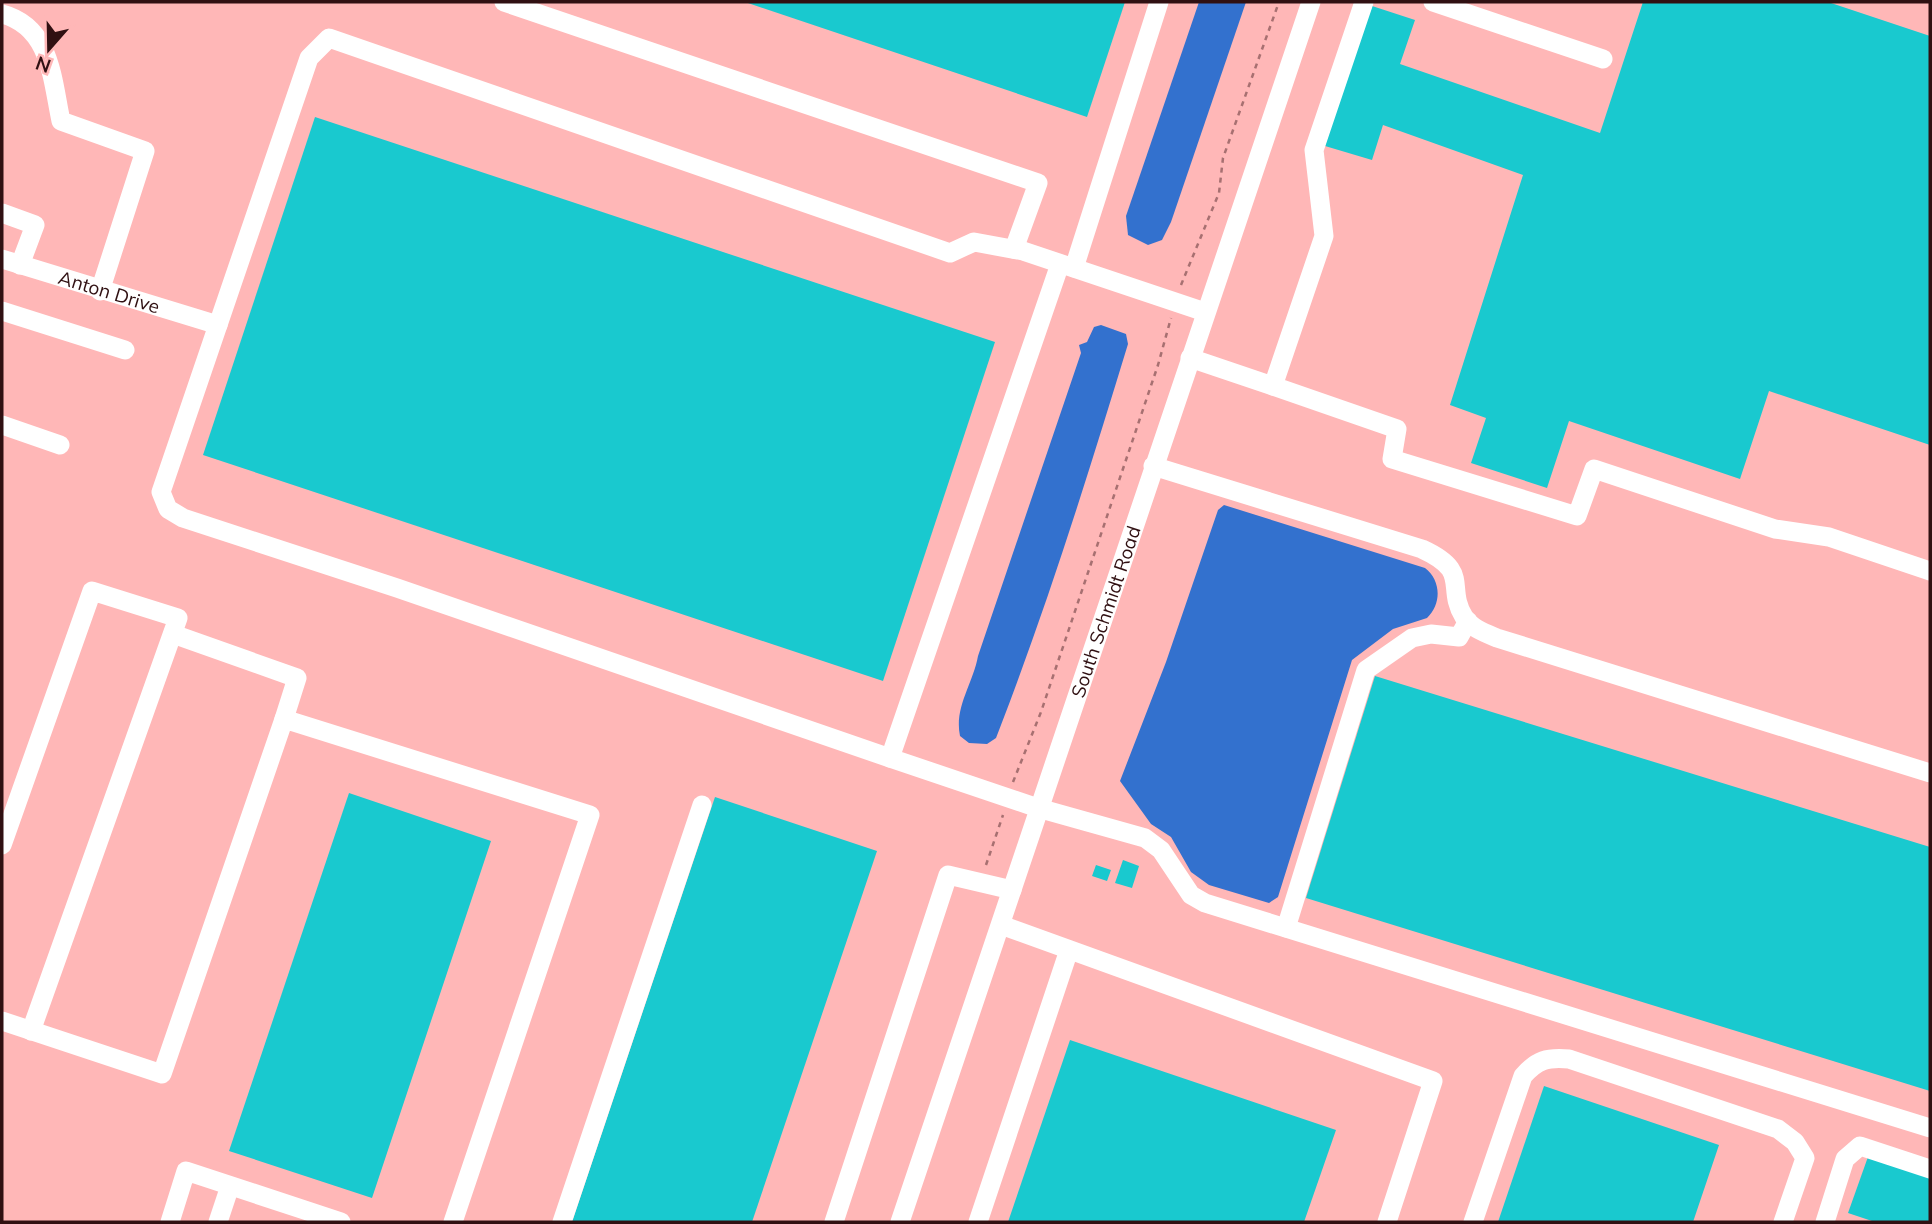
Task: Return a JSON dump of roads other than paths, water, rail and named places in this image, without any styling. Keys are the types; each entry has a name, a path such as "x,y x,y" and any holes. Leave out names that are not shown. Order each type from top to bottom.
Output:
{"street":[{"path":"504,2 1038,183 1014,249"},
{"path":"890,758 1159,2"},
{"name":"South Schmidt Road","path":"900,1222 1311,2"},
{"path":"1273,386 1324,236 1314,150 1364,2"},
{"path":"1433,2 1603,59"},
{"path":"2,14 12,17 44,43 61,121 145,150 100,291"},
{"path":"1205,312 1014,249 974,242 950,253 329,38 309,58 161,492 168,509 183,518 397,588 1038,808 1144,838 1161,850 1191,895 1205,903 1930,1128"},
{"path":"2,213 35,225 11,262"},
{"name":"Anton Drive","path":"11,262 218,325"},
{"path":"2,311 125,350"},
{"path":"1190,358 1397,429 1392,459 1577,516 1594,469 1775,529 1829,537 1930,571"},
{"path":"2,425 60,445"},
{"path":"1153,466 1443,558 1457,579 1463,616 1476,629 1497,638 1930,773"},
{"path":"2,845 92,590 178,618 32,1031"},
{"path":"1286,928 1366,670 1412,638 1431,634 1459,637 1468,621"},
{"path":"2,1021 163,1074 296,678 173,634"},
{"path":"284,719 590,816 453,1222"},
{"path":"562,1222 702,805"},
{"path":"834,1222 948,875 1012,890"},
{"path":"1000,925 1433,1081 1387,1222"},
{"path":"978,1222 1069,950"},
{"path":"1473,1222 1523,1076 1535,1062 1552,1058 1569,1059 1777,1129 1795,1142 1805,1158 1783,1222"},
{"path":"1825,1222 1845,1159 1860,1146 1930,1169"},
{"path":"170,1222 186,1171 341,1222"},
{"path":"218,1222 230,1186"}],"water":[{"path":"1199,2 1246,2 1171,222 1162,240 1148,245 1128,235 1126,216"},
{"path":"1101,325 1126,334 1128,344 1083,488 1036,631 996,738 987,744 969,743 960,736 962,705 1081,353 1079,345 1087,342 1094,327"},
{"path":"1224,505 1425,568 1434,579 1438,592 1435,606 1427,618 1393,629 1352,660 1278,897 1269,903 1209,885 1191,872 1171,837 1151,824 1120,781 1166,662 1218,510"}]}
